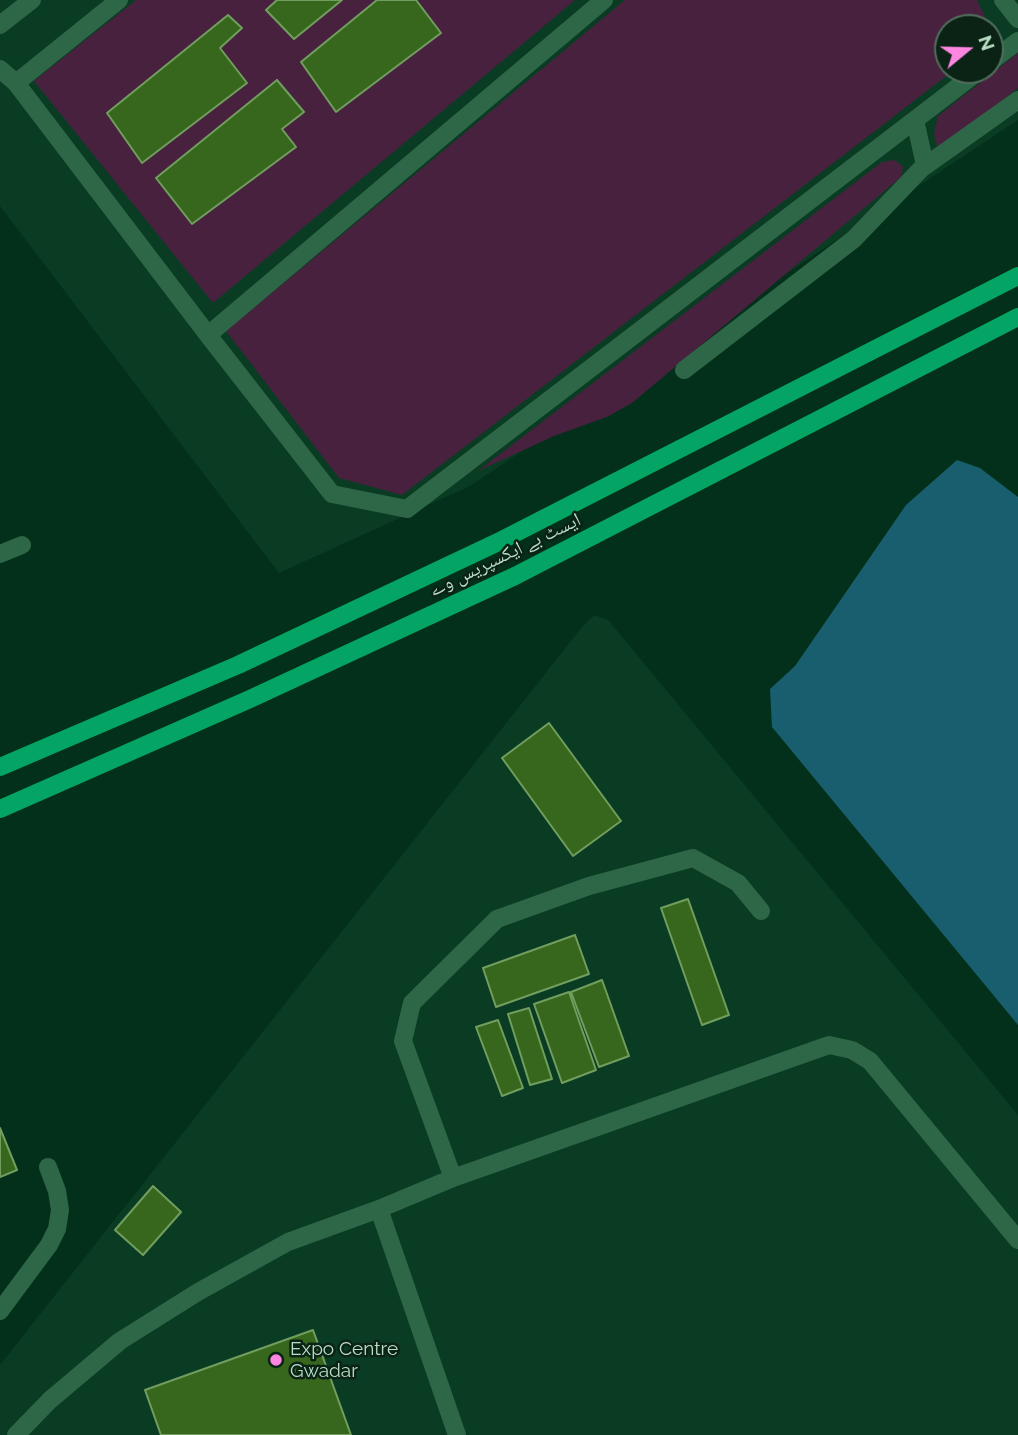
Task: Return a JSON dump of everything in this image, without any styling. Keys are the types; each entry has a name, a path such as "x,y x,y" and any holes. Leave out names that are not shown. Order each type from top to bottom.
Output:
{"main road":[{"name":"ایسٹ بے ایکسپریس وے","path":"0,767 239,665 496,543 1018,276"},
{"name":"ایسٹ بے ایکسپریس وے","path":"0,809 250,699 515,576 1018,317"}],"street":[{"path":"0,25 32,0"},
{"path":"16,83 119,0"},
{"path":"208,335 604,0"},
{"path":"1003,0 1018,19"},
{"path":"0,69 16,83 332,494 407,509 962,84"},
{"path":"684,370 854,239 922,169 1018,100"},
{"path":"915,120 925,165 922,169"},
{"path":"0,554 22,545"},
{"path":"453,1178 403,1041 412,1003 497,919 589,886 693,858 738,883 761,911"},
{"path":"16,1435 50,1400 120,1341 198,1292 288,1242 379,1209 453,1178 829,1045 852,1049 870,1061 1018,1240"},
{"path":"0,1311 49,1245 57,1228 60,1210 57,1191 48,1167"},
{"path":"379,1209 457,1435"}],"shaded area":[{"path":"0,0 1018,0 1018,120 470,486 279,573 0,206"},
{"path":"136,0 575,0 213,303 34,81"},
{"path":"625,0 977,0 984,14 934,14 936,84 402,495 339,478 226,331"},
{"path":"1018,53 1018,88 938,150 934,134 938,116 979,84 1004,84 1004,64"},
{"path":"895,160 903,167 901,177 632,403 609,416 554,436 478,471 882,162"},
{"path":"594,615 608,620 1018,1115 1018,1435 0,1435 0,1365"}],"water":[{"path":"957,460 980,468 1018,497 1018,1025 772,727 770,689 795,666 906,505"}],"building":[{"path":"277,0 342,0 294,39 266,10"},
{"path":"377,0 416,0 441,33 336,112 301,62"},
{"path":"228,15 242,28 220,48 247,83 142,163 107,113"},
{"path":"277,80 304,112 282,129 296,147 192,224 156,178"},
{"path":"549,723 621,821 573,856 502,758"},
{"path":"688,899 729,1015 702,1025 661,908"},
{"path":"575,935 589,974 496,1007 483,968"},
{"path":"602,980 629,1056 599,1067 571,992"},
{"path":"569,992 596,1070 562,1083 534,1004"},
{"path":"529,1008 552,1079 530,1085 508,1014"},
{"path":"498,1020 523,1088 502,1096 476,1027"},
{"path":"0,1128 17,1170 0,1177"},
{"path":"153,1186 181,1212 143,1255 115,1230"},
{"name":"Expo Centre Gwadar","path":"313,1330 351,1435 161,1435 145,1390"}],"place":[{"name":"Expo Centre Gwadar","path":"276,1360"}]}
